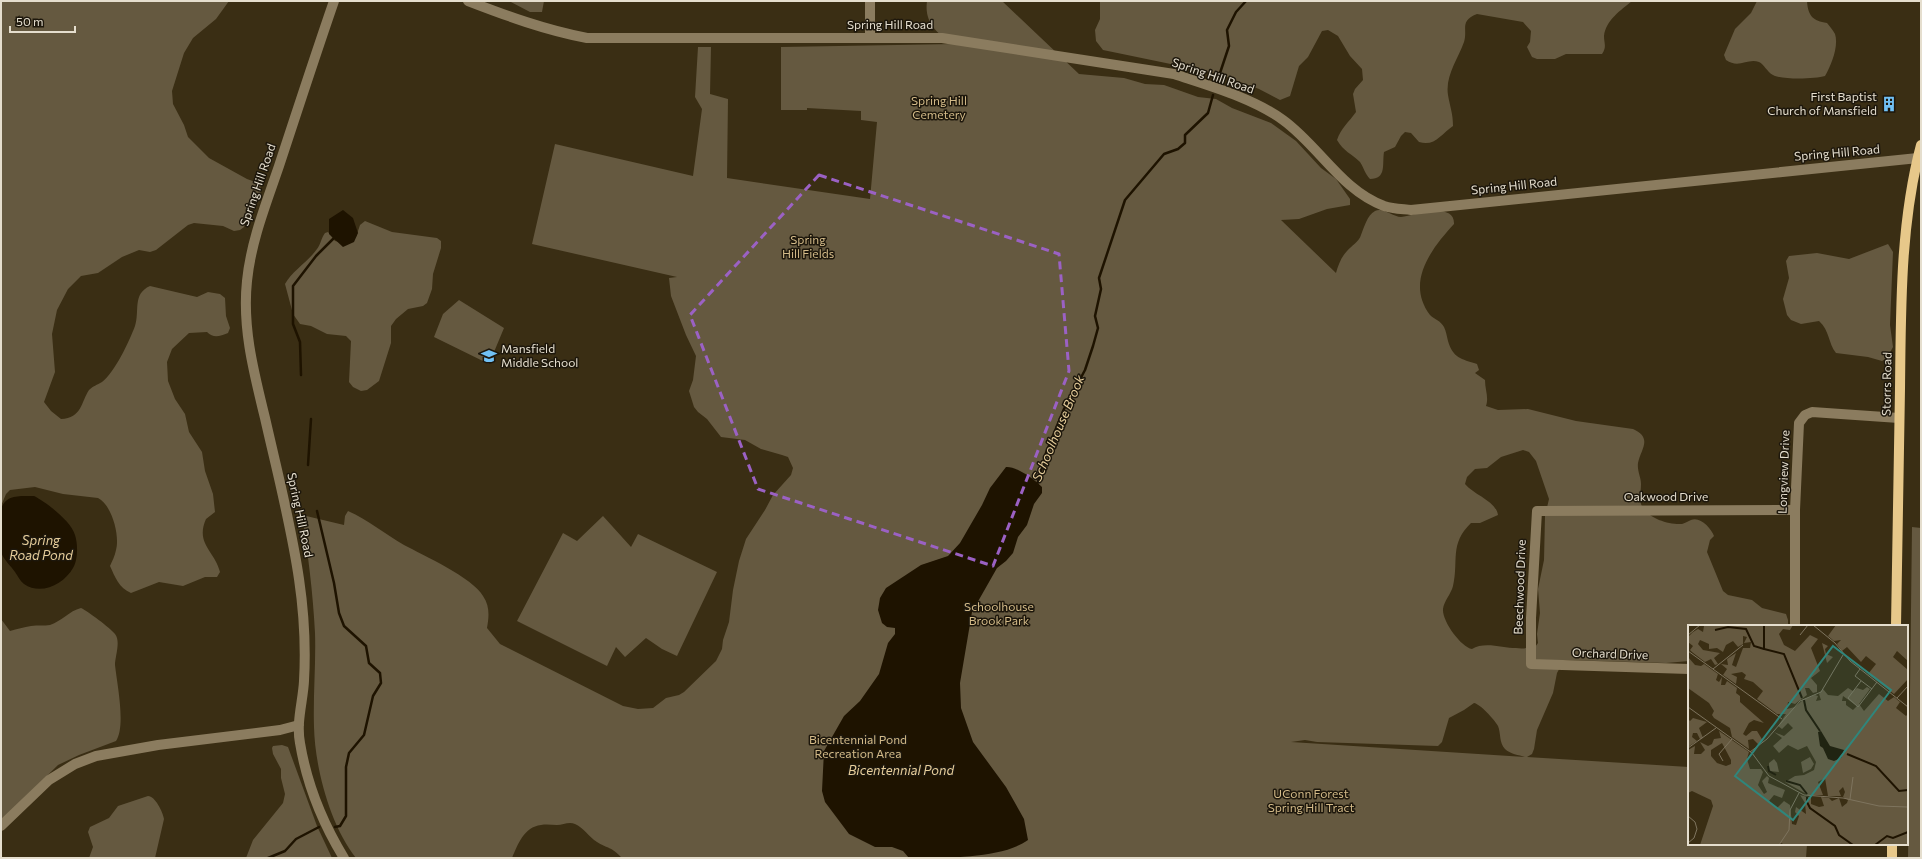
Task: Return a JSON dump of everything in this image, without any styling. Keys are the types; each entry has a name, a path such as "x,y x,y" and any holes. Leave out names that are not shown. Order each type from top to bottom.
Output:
{"main road":[{"name":"Storrs Road","path":"1896,625 1903,261 1908,212 1921,145"},
{"path":"1892,845 1892,858"}],"street":[{"name":"Spring Hill Road","path":"334,1 254,238 247,281 246,314 250,352 290,523 299,578 305,635 304,683 299,725 299,740 308,782 329,833 344,858"},
{"name":"Spring Hill Road","path":"468,1 525,22 558,32 587,38 942,38 1174,74 1210,86 1261,107 1283,120 1300,133 1347,183 1367,198 1386,206 1411,210 1918,158"},
{"path":"870,1 870,37"},
{"name":"Longview Drive","path":"1795,625 1795,510 1799,424 1805,416 1812,412 1899,418"},
{"name":"Oakwood Drive","path":"1537,511 1795,510"},
{"name":"Beechwood Drive","path":"1531,664 1537,511"},
{"name":"Orchard Drive","path":"1531,664 1688,669"},
{"path":"1,826 49,780 75,764 96,756 158,745 280,730 299,725"}],"highlighted area":[{"path":"819,175 1059,254 1069,371 993,566 758,489 690,315"}],"green space":[{"path":"1,1 229,1 216,19 193,38 184,53 172,91 173,104 184,125 188,137 209,158 247,179 258,183 261,188 260,194 250,210 244,227 240,230 234,231 223,226 194,223 188,225 156,250 150,252 139,250 122,257 98,273 81,276 68,289 57,310 52,334 55,372 44,402 51,411 61,419 68,418 77,413 89,390 107,377 121,356 135,326 139,298 144,289 150,286 197,297 208,292 220,294 225,298 226,316 230,328 228,333 212,336 207,332 189,333 172,349 167,362 168,381 175,399 185,414 189,432 202,452 205,471 213,494 215,512 206,519 203,528 203,535 207,547 218,565 220,572 217,577 205,577 183,586 159,582 131,593 120,585 110,566 117,544 116,529 107,507 98,498 63,494 35,487 10,490 6,494 1,506"},
{"path":"509,1 544,1 542,12 530,12"},
{"path":"927,1 1002,1 1079,74 1124,78 1145,84 1164,85 1198,97 1216,99 1232,108 1271,123 1296,141 1321,168 1336,179 1350,199 1350,205 1327,209 1299,219 1281,220 1336,273 1343,256 1359,240 1368,219 1375,211 1381,210 1401,217 1424,212 1441,211 1448,213 1453,217 1454,224 1437,244 1424,266 1420,290 1423,303 1430,315 1444,327 1452,351 1458,357 1477,364 1479,370 1475,373 1485,380 1487,396 1486,406 1498,410 1528,409 1576,421 1633,429 1639,432 1643,436 1644,440 1638,463 1641,481 1640,500 1641,505 1646,512 1655,518 1666,522 1682,524 1694,519 1705,524 1714,536 1710,540 1707,552 1723,591 1728,595 1752,600 1762,608 1786,614 1788,620 1788,625 1688,625 1688,661 1666,663 1564,660 1557,673 1553,693 1537,730 1534,749 1532,754 1527,757 1688,767 1688,845 1807,845 1806,858 622,858 612,850 594,840 578,825 570,823 541,825 530,829 522,837 512,858 356,858 347,845 332,813 317,760 314,727 314,618 302,515 344,525 345,516 348,511 404,545 459,575 478,589 483,596 487,604 488,612 487,628 500,644 623,706 638,709 653,708 666,698 679,695 684,692 716,661 722,649 723,640 729,622 733,590 739,561 746,539 773,495 791,475 793,468 788,457 761,449 745,440 721,437 707,419 694,407 689,391 693,380 696,356 671,296 669,278 677,277 532,244 555,144 693,176 702,109 695,97 698,47 711,47 710,94 728,99 727,178 870,199 877,122 861,120 861,111 807,108 807,110 781,110 781,47 954,44 937,32 928,16","holes":["1523,450 1529,452 1536,461 1549,499 1545,516 1544,560 1538,589 1540,613 1537,634 1538,643 1535,647 1526,648 1482,645 1472,649 1463,644 1453,633 1446,620 1443,609 1453,586 1457,546 1464,531 1471,523 1480,523 1498,515 1496,510 1489,502 1465,484 1467,477 1475,469 1487,468 1501,457","1474,703 1477,704 1498,726 1503,747 1507,751 1525,757 1291,742 1305,740 1317,742 1438,746 1442,742 1449,718"]},
{"path":"1100,1 1632,1 1611,20 1605,30 1605,47 1602,54 1566,54 1555,59 1537,59 1532,57 1527,47 1530,42 1531,31 1523,22 1477,14 1471,17 1466,23 1464,42 1448,81 1448,95 1453,126 1438,139 1429,143 1419,142 1411,133 1405,132 1395,147 1384,152 1383,170 1381,174 1370,179 1360,162 1345,150 1337,140 1343,129 1356,112 1353,94 1355,89 1363,80 1362,69 1350,56 1338,36 1328,30 1322,31 1308,57 1299,66 1290,96 1280,100 1259,89 1219,74 1103,50 1096,41 1095,30 1100,19"},
{"path":"1757,1 1807,1 1812,17 1818,21 1827,23 1835,34 1836,44 1830,67 1825,76 1807,78 1777,77 1771,74 1759,62 1751,61 1735,64 1726,60 1724,55 1735,29 1751,13"},
{"path":"365,221 392,232 437,238 441,241 441,248 433,274 432,289 427,303 423,306 408,309 396,319 391,326 391,343 379,381 367,390 361,391 353,387 349,382 351,341 346,336 327,334 311,326 300,324 293,314 285,284 288,279 313,254 325,233 328,232 335,241 344,243 356,237 360,225"},
{"path":"1888,244 1893,252 1890,325 1893,347 1887,358 1882,361 1868,357 1836,353 1823,325 1819,321 1801,324 1791,320 1787,315 1783,299 1789,278 1786,261 1789,256 1817,253 1849,259"},
{"path":"459,300 504,328 489,364 434,337 443,314"},
{"path":"603,516 631,547 638,534 717,572 677,656 662,649 646,638 625,657 616,647 607,666 517,621 563,533 577,541"},
{"path":"1912,527 1921,528 1921,858 1908,858"},
{"path":"81,608 104,624 117,637 118,645 115,665 121,715 119,734 116,741 79,755 58,765 1,821 1,619 10,631 23,627 50,625 73,611"},
{"path":"282,745 288,747 317,826 332,858 246,858 253,840 283,803 285,794 281,778 281,769 273,754 272,748 273,746"},
{"path":"148,796 156,801 164,819 155,858 89,858 93,847 88,832 90,827 109,818 118,806"}],"water":[{"path":"343,210 353,218 358,233 354,242 343,247 329,234 329,219"},
{"name":"Bicentennial Pond","path":"1006,467 1020,471 1030,477 1042,487 1042,493 1034,504 1027,525 1018,537 1013,553 997,568 972,612 960,683 961,708 973,742 1006,787 1024,819 1028,840 1003,851 988,854 955,857 909,858 903,851 892,847 875,847 849,834 825,802 822,791 824,751 844,716 860,701 879,674 888,643 895,634 895,628 887,627 882,623 878,610 880,598 886,588 921,565 948,556 960,543 990,488"},
{"name":"Spring Road Pond","path":"34,496 51,507 69,524 73,530 77,543 75,565 69,574 64,579 52,586 38,589 24,584 21,581 5,560 1,552 1,509 3,504 10,498"}],"waterway":[{"name":"Schoolhouse Brook","path":"1218,79 1229,46 1227,30 1236,12 1246,1"},
{"name":"Schoolhouse Brook","path":"1037,485 1046,453 1064,409 1085,370 1093,346 1098,328 1095,316 1101,289 1099,278 1125,200 1164,154 1178,149 1185,143 1185,135 1208,113 1213,95"},
{"path":"301,375 300,342 293,324 293,286 316,256 334,238"},
{"path":"308,465 311,419"},
{"path":"317,511 334,583 339,613 344,626 366,646 369,663 380,673 381,683 373,696 364,735 349,753 346,767 346,816 340,826 335,827"},
{"path":"268,858 285,851 296,839 319,827"}],"place":[{"name":"First Baptist Church of Mansfield","path":"1889,104"},
{"name":"Mansfield Middle School","path":"489,356"}],"park label":[{"name":"Spring Hill Cemetery","path":"939,108"},
{"name":"Spring Hill Fields","path":"808,247"},
{"name":"Schoolhouse Brook Park","path":"999,614"},
{"name":"Bicentennial Pond Recreation Area","path":"858,747"},
{"name":"UConn Forest Spring Hill Tract","path":"1311,801"}]}
